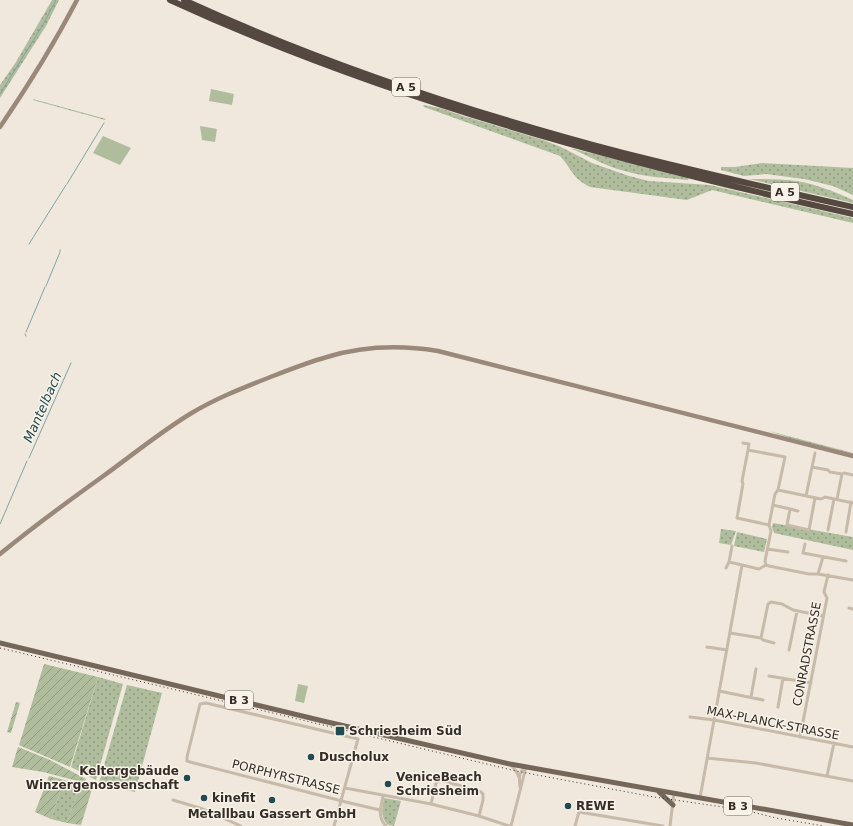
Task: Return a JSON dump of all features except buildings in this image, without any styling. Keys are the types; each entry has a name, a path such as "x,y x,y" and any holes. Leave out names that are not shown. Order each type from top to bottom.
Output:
{"highway":[{"name":"A 5","path":"170,0 241,32 309,59 468,114 635,161 742,189 853,214"},
{"name":"A 5","path":"184,0 257,32 346,66 507,120 636,156 853,208"}],"main road":[{"name":"B 3","path":"0,643 353,728 510,764 853,825"},
{"path":"657,790 673,805"}],"street":[{"path":"0,127 49,51 77,0"},
{"path":"0,554 35,526 191,413 222,397 255,383 327,357 358,350 395,347 438,351 853,456"},
{"path":"742,443 749,444 736,518 769,525"},
{"path":"748,450 790,459"},
{"path":"806,496 815,453"},
{"path":"766,565 765,562 771,531 769,525 775,494 778,490 785,458"},
{"path":"812,467 828,470 830,472 853,475"},
{"path":"828,530 842,474"},
{"path":"778,490 821,499 825,497 852,502 846,532"},
{"path":"790,509 787,525 809,530 815,498"},
{"path":"773,506 798,511"},
{"path":"805,544 803,553 846,561"},
{"path":"726,568 729,562 732,546"},
{"path":"767,549 788,552"},
{"path":"818,574 823,557"},
{"path":"729,562 759,569 766,565 809,574 818,574 853,580"},
{"path":"700,798 742,565"},
{"name":"CONRADSTRASSE","path":"800,737 827,598 824,592 828,576"},
{"path":"761,638 769,602 782,604 797,611 823,616"},
{"path":"789,650 797,611"},
{"path":"730,633 761,638 774,643"},
{"path":"707,646 727,650"},
{"path":"751,697 756,669"},
{"path":"769,676 811,683"},
{"path":"778,707 783,678"},
{"path":"719,691 763,700"},
{"name":"PORPHYRSTRASSE","path":"345,788 358,740 204,703 199,706 187,758 190,762 380,810"},
{"name":"MAX-PLANCK-STRASSE","path":"690,717 714,720 853,747"},
{"path":"827,776 834,743"},
{"path":"707,758 756,763 853,781"},
{"path":"510,764 519,777 521,789"},
{"path":"519,777 522,770 526,767"},
{"path":"334,826 345,788 430,804 479,816 510,826 526,767"},
{"path":"430,804 436,783 440,780 483,794 479,816"},
{"path":"670,826 674,793"},
{"path":"383,796 380,810 381,819 386,826"},
{"path":"173,800 203,809 241,826"},
{"path":"575,826 579,812 664,826"}],"green space":[{"path":"52,0 59,0 46,26 0,98 0,85 16,62"},
{"path":"211,89 234,94 232,105 209,101"},
{"path":"33,99 106,119 105,120"},
{"path":"423,105 440,108 543,140 561,147 592,163 629,176 649,181 710,185 853,218 853,223 712,190 687,200 590,187 576,177 560,156 424,107"},
{"path":"200,126 217,129 215,142 202,140"},
{"path":"103,136 131,148 120,165 93,153"},
{"path":"570,148 689,177 688,180 654,177 629,172 614,168"},
{"path":"762,163 853,168 853,195 833,186 804,179 766,174 744,176 721,170 721,167 735,167"},
{"path":"749,179 803,182 839,194 853,200 853,203"},
{"path":"769,431 853,453 853,454 790,438"},
{"path":"773,523 853,537 853,550 774,533 772,527"},
{"path":"721,529 736,531 731,545 719,543"},
{"path":"737,532 767,539 764,552 734,546"},
{"path":"44,664 98,677 70,767 19,745"},
{"path":"98,677 123,684 96,780 71,767"},
{"path":"298,684 308,686 304,703 295,701"},
{"path":"127,685 162,693 135,792 99,783"},
{"path":"16,702 20,703 11,733 7,732"},
{"path":"18,747 50,760 86,779 85,783 43,772 12,767"},
{"path":"49,776 64,780 51,819 35,812"},
{"path":"64,780 80,784 67,823 51,819"},
{"path":"80,784 93,786 81,825 67,823"},
{"path":"384,798 401,801 394,826 388,825 385,822 382,809"}],"waterway":[{"path":"0,94 44,23 56,0"},
{"name":"Mantelbach","path":"67,184 104,123"},
{"name":"Mantelbach","path":"29,244 66,185"},
{"name":"Mantelbach","path":"46,286 60,252"},
{"name":"Mantelbach","path":"26,332 45,287"},
{"name":"Mantelbach","path":"29,458 71,363"},
{"name":"Mantelbach","path":"0,524 27,461"}],"railway":[{"path":"0,648 516,771 654,797 744,810 776,818 824,826"}],"place":[{"name":"Schriesheim Süd","path":"340,731"},
{"name":"Duscholux","path":"311,757"},
{"name":"Keltergebäude Winzergenossenschaft","path":"187,778"},
{"name":"VeniceBeach Schriesheim","path":"388,784"},
{"name":"kinefit","path":"204,798"},
{"name":"Metallbau Gassert GmbH","path":"272,800"},
{"name":"REWE","path":"568,806"}]}
